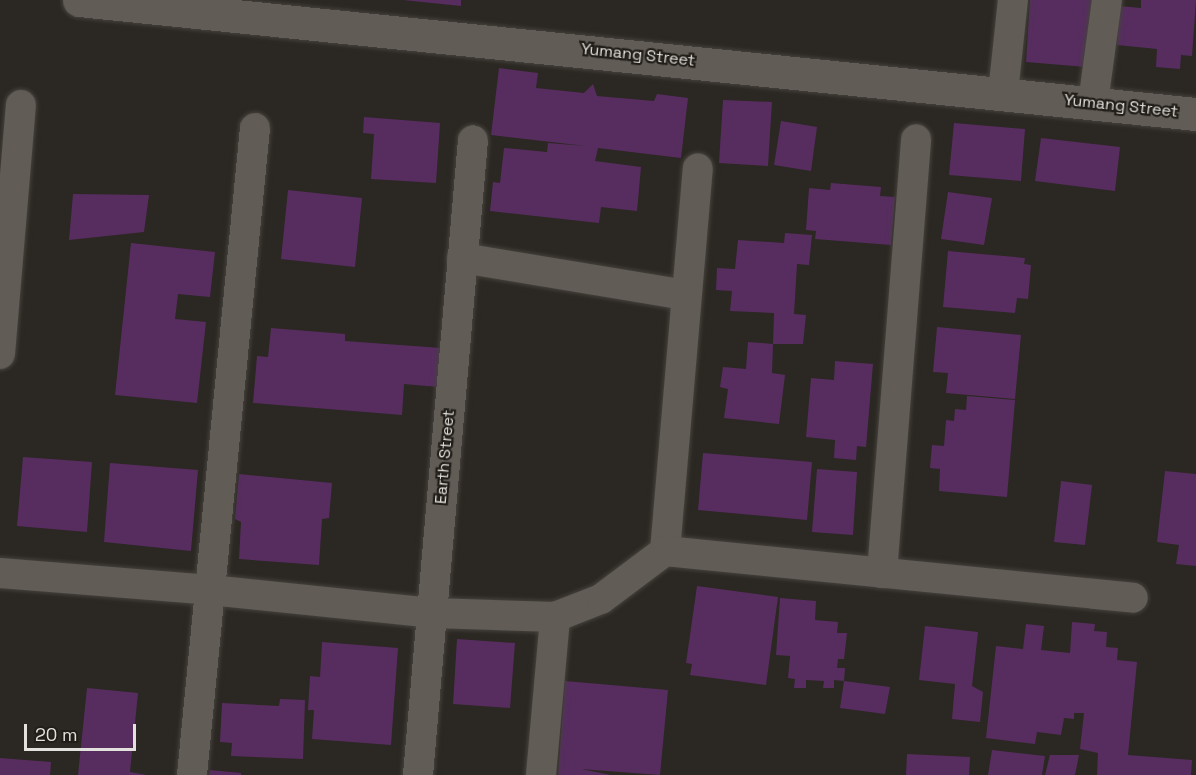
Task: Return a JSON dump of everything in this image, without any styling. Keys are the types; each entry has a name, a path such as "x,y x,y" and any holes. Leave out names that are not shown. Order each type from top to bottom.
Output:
{"main road":[{"name":"Yumang Street","path":"79,0 1196,114"}],"street":[{"path":"1003,93 1014,0"},
{"path":"1093,103 1107,0"},
{"path":"0,354 21,105"},
{"path":"192,775 255,128"},
{"path":"882,573 916,139"},
{"name":"Earth Street","path":"418,775 472,140"},
{"path":"665,551 698,168"},
{"path":"462,258 686,295"},
{"path":"0,573 210,590 432,613 555,616 601,599 665,551 1132,598"},
{"path":"541,775 555,616"}],"building":[{"path":"403,0 461,0 461,6"},
{"path":"1030,0 1092,0 1086,67 1026,62"},
{"path":"1141,0 1196,0 1192,56 1181,55 1180,69 1156,67 1157,49 1117,45 1119,6 1141,8"},
{"path":"499,68 538,73 536,88 584,93 593,84 597,96 654,101 657,94 688,98 681,158 598,148 595,161 641,167 637,211 601,207 599,223 490,211 493,182 500,183 504,148 547,152 548,143 586,146 491,135"},
{"path":"723,100 772,102 768,166 719,163"},
{"path":"364,117 440,123 436,183 371,179 374,134 363,133"},
{"path":"781,121 817,127 811,171 774,165"},
{"path":"954,123 1025,129 1021,181 949,175"},
{"path":"1041,138 1120,147 1115,191 1035,181"},
{"path":"831,183 881,187 880,196 895,197 891,245 815,239 816,231 806,230 809,188 830,190"},
{"path":"288,190 362,198 355,267 281,259"},
{"path":"948,192 992,198 984,245 941,239"},
{"path":"73,194 149,195 144,232 69,240"},
{"path":"785,233 812,235 809,265 797,264 794,314 806,315 803,344 773,344 774,313 730,311 732,291 716,290 717,268 735,269 738,240 784,243"},
{"path":"131,243 215,252 210,297 178,294 175,319 206,322 197,403 115,395"},
{"path":"948,251 1025,258 1024,264 1031,265 1028,299 1017,298 1015,313 943,307"},
{"path":"937,327 1021,335 1015,399 946,393 948,373 933,372"},
{"path":"271,328 345,334 345,341 441,348 438,387 404,384 402,415 253,403 257,356 268,357"},
{"path":"748,342 773,344 772,373 785,375 779,424 724,418 728,389 720,387 723,367 746,369"},
{"path":"835,361 873,364 866,447 857,446 856,460 834,458 835,440 806,437 811,378 834,380"},
{"path":"967,396 1015,400 1007,497 939,491 940,469 930,468 932,445 944,446 946,420 954,421 955,409 966,410"},
{"path":"703,453 812,462 807,520 698,510"},
{"path":"23,457 92,462 87,532 17,526"},
{"path":"110,463 198,470 191,551 104,542"},
{"path":"817,469 857,472 853,535 812,532"},
{"path":"1165,471 1196,474 1196,566 1176,564 1179,545 1157,542"},
{"path":"239,474 332,483 329,518 322,519 319,565 239,559 241,522 235,519"},
{"path":"1061,481 1092,485 1085,545 1054,542"},
{"path":"697,586 778,597 766,685 690,675 692,664 686,663"},
{"path":"780,598 816,601 815,620 838,622 837,633 847,633 844,659 838,659 837,668 845,668 844,681 834,680 834,688 823,688 824,681 806,680 806,688 794,688 795,679 788,678 790,656 776,655"},
{"path":"1072,622 1095,624 1094,631 1107,632 1106,647 1118,648 1117,660 1137,662 1128,755 1192,760 1191,775 1097,775 1098,753 1080,749 1084,713 1074,713 1074,719 1064,718 1061,735 1037,732 1035,744 986,738 996,646 1023,649 1026,624 1044,626 1041,650 1070,653"},
{"path":"925,626 978,632 972,686 983,692 980,722 952,719 955,684 919,680"},
{"path":"457,639 515,643 510,708 453,704"},
{"path":"322,642 398,648 391,745 312,739 314,710 308,710 310,676 320,677"},
{"path":"565,681 668,690 660,775 581,769 611,775 558,775"},
{"path":"844,681 890,687 885,714 840,708"},
{"path":"87,688 138,693 130,772 147,775 78,775"},
{"path":"280,699 305,700 303,759 231,756 232,743 220,742 222,703 279,706"},
{"path":"992,750 1045,756 1042,775 988,775"},
{"path":"907,754 970,757 969,775 906,775"},
{"path":"1050,755 1079,755 1075,775 1045,775"},
{"path":"0,758 51,762 50,775 0,775"},
{"path":"210,770 241,773 241,775 209,775"}]}
